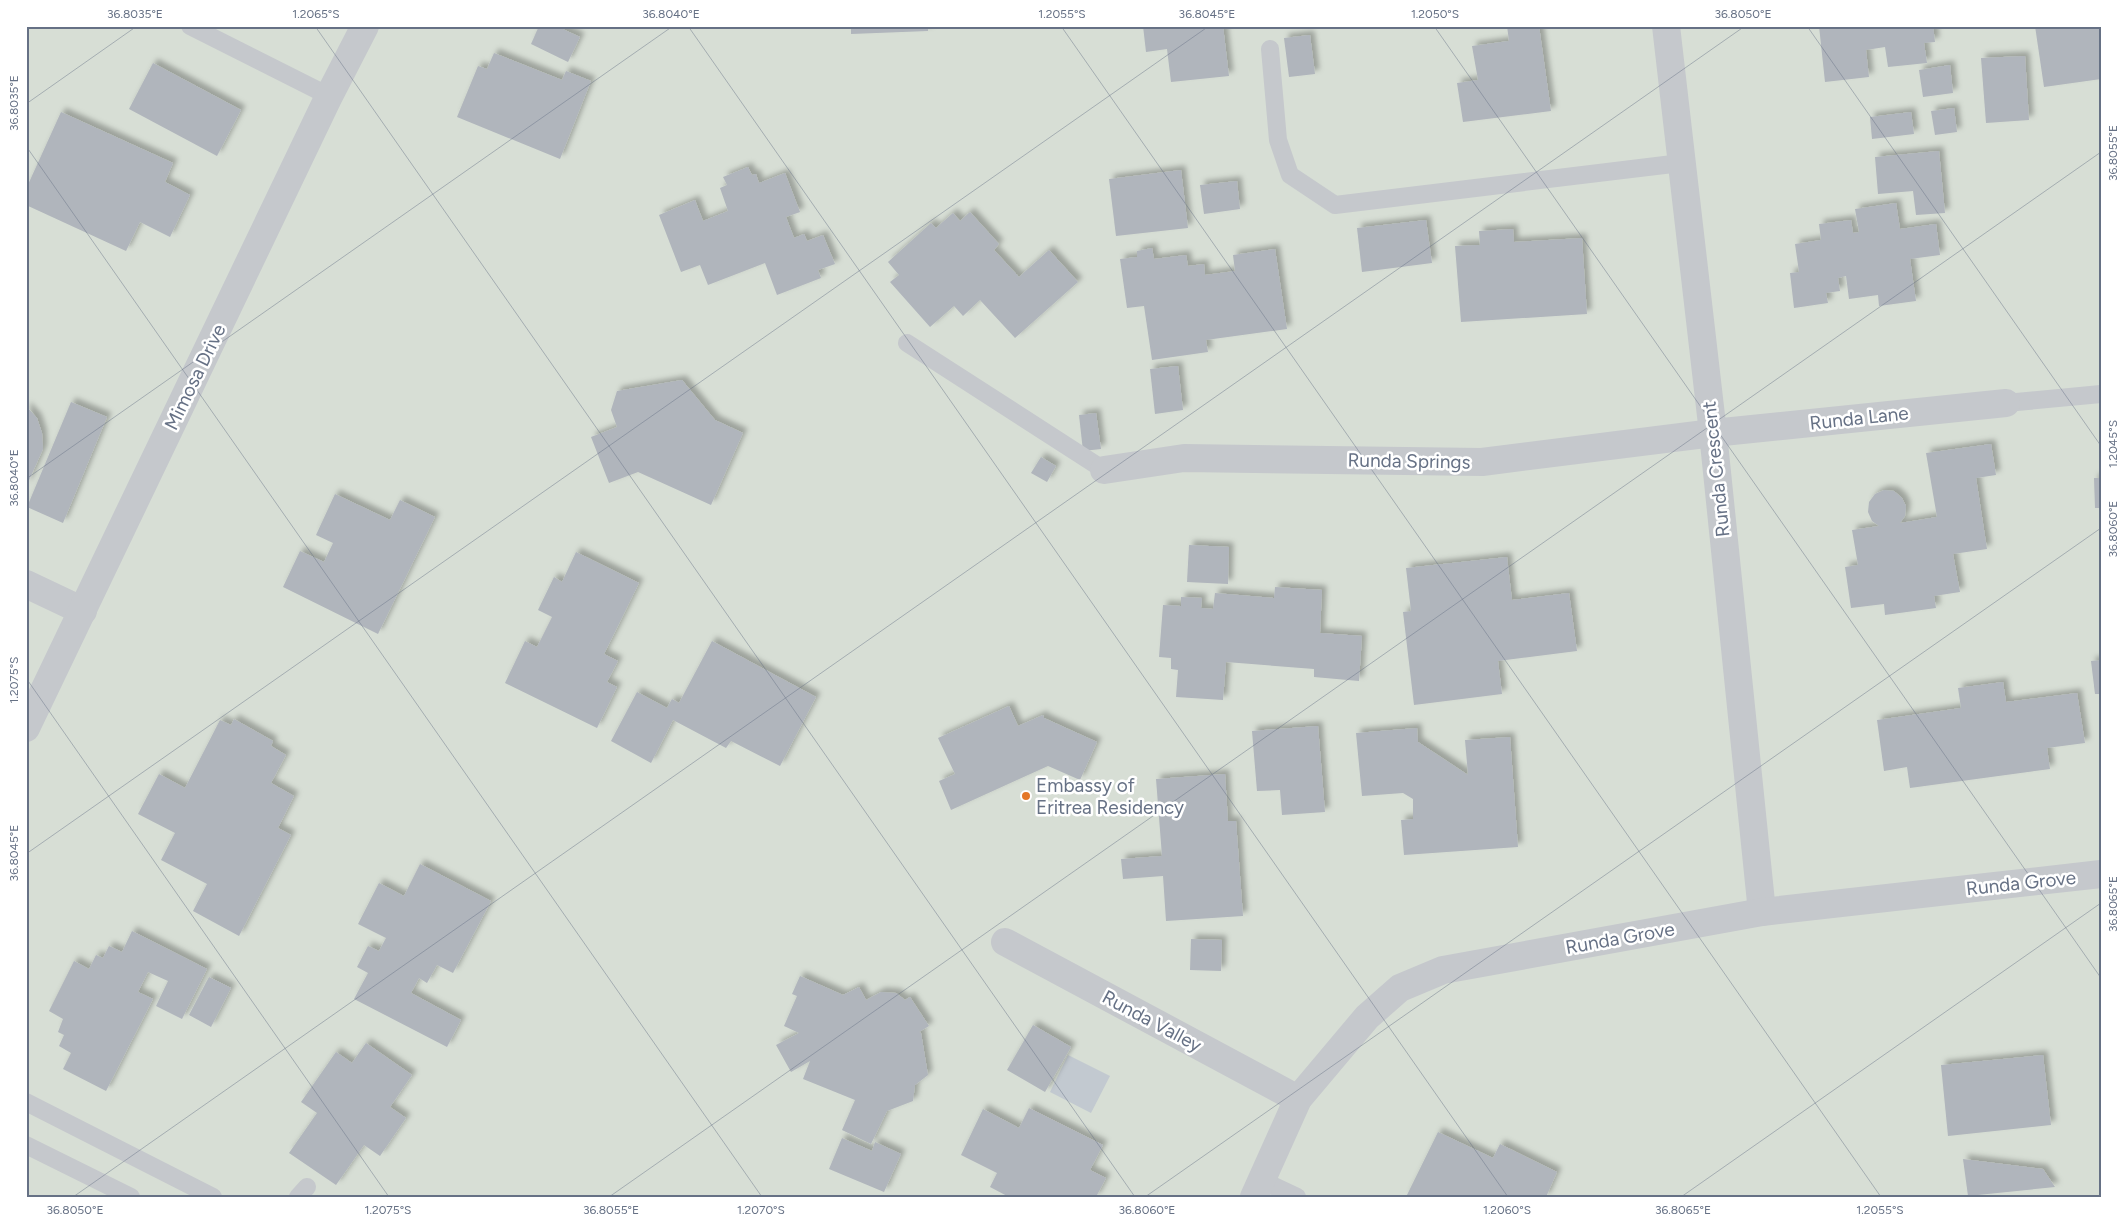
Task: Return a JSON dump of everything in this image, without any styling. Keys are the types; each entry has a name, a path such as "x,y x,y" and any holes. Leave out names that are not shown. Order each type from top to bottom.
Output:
{"street":[{"name":"Mimosa Drive","path":"26,728 329,96 365,26"},
{"name":"Runda Crescent","path":"1666,26 1713,433 1762,912"},
{"name":"Runda Lane","path":"1713,433 2006,403"},
{"name":"Runda Springs","path":"1104,470 1184,458 1482,462 1713,433"},
{"path":"26,584 83,611"},
{"name":"Runda Grove","path":"1257,1188 1298,1100 1367,1017 1400,988 1443,970 1762,912 2101,874"},
{"name":"Runda Valley","path":"1005,942 1298,1100"}],"lane":[{"path":"190,26 329,96"},
{"path":"1270,49 1278,140 1290,175 1335,205 1681,162"},
{"path":"907,343 1104,470"},
{"path":"2006,403 2101,394"},
{"path":"26,1102 213,1197"},
{"path":"26,1145 132,1197"},
{"path":"1257,1188 1297,1197"}],"shaded area":[{"path":"26,26 2101,26 2101,1197 26,1197"},
{"path":"1068,1055 1110,1076 1091,1113 1050,1092"}],"building":[{"path":"539,26 556,26 580,37 568,62 531,44"},
{"path":"851,26 928,26 928,31 851,34"},
{"path":"1143,26 1223,26 1229,76 1171,82 1167,49 1146,52"},
{"path":"1507,26 1539,26 1551,111 1463,122 1457,83 1478,80 1472,46 1509,41"},
{"path":"1819,26 1933,26 1935,42 1924,43 1927,63 1888,67 1885,47 1866,50 1869,77 1825,82"},
{"path":"2035,26 2101,26 2101,79 2044,87"},
{"path":"1310,35 1315,74 1289,77 1284,38"},
{"path":"494,53 562,80 566,71 591,81 560,159 457,117 478,66 487,69"},
{"path":"2025,56 2029,120 1986,123 1981,58"},
{"path":"153,63 241,110 217,156 129,109"},
{"path":"1950,65 1953,93 1923,97 1919,70"},
{"path":"1954,108 1957,132 1935,135 1931,111"},
{"path":"61,112 173,163 165,182 190,195 170,237 140,222 126,251 26,205 26,189"},
{"path":"1911,112 1914,134 1872,139 1870,117"},
{"path":"1939,151 1945,213 1916,215 1913,191 1878,194 1875,157"},
{"path":"748,167 752,175 756,174 759,183 785,173 800,212 786,217 794,238 804,234 807,241 823,235 835,264 818,270 821,278 777,295 765,263 708,285 700,265 681,272 659,215 695,200 703,221 728,211 720,188 727,185 723,177"},
{"path":"1181,170 1188,228 1116,236 1109,179"},
{"path":"1237,181 1240,209 1204,214 1200,185"},
{"path":"1896,203 1900,229 1936,224 1940,255 1910,259 1916,301 1879,306 1878,295 1849,299 1846,276 1838,278 1840,291 1826,293 1828,303 1794,308 1790,273 1799,272 1795,244 1821,240 1819,224 1851,220 1853,233 1859,232 1855,209"},
{"path":"970,212 999,244 994,250 1019,277 1049,250 1078,282 1015,338 980,300 963,316 954,306 930,327 890,282 899,275 888,262 931,223 936,228 953,213 960,221"},
{"path":"1426,220 1432,263 1362,272 1357,228"},
{"path":"1513,229 1514,242 1582,238 1587,314 1461,322 1455,246 1480,245 1479,231"},
{"path":"1152,248 1154,259 1186,255 1188,266 1204,264 1205,275 1235,271 1233,255 1275,249 1287,329 1206,340 1208,352 1152,360 1144,306 1127,308 1120,259 1137,257 1137,251"},
{"path":"1178,366 1183,410 1155,414 1150,369"},
{"path":"682,380 715,420 743,433 711,505 638,472 609,483 591,437 617,427 611,410 617,391"},
{"path":"71,402 107,417 63,523 27,507"},
{"path":"26,406 37,418 42,433 43,449 26,487"},
{"path":"1096,413 1101,449 1083,451 1079,415"},
{"path":"1991,444 1996,475 1976,478 1987,549 1953,554 1960,592 1934,596 1936,608 1885,615 1884,604 1851,608 1845,567 1858,565 1852,530 1879,526 1872,521 1868,512 1869,502 1875,494 1884,490 1894,491 1902,498 1906,506 1905,516 1900,523 1937,517 1926,453"},
{"path":"1041,457 1056,466 1047,482 1031,473"},
{"path":"2094,478 2101,478 2101,508 2095,508"},
{"path":"335,494 390,520 400,500 435,517 378,634 283,587 300,551 324,562 333,543 316,535"},
{"path":"1189,545 1229,547 1228,584 1187,582"},
{"path":"576,552 639,583 604,654 618,661 607,682 617,687 597,728 505,683 525,641 537,647 552,617 538,610 554,577 562,582"},
{"path":"1507,557 1512,600 1569,593 1577,651 1498,661 1502,694 1414,705 1403,612 1411,611 1406,568"},
{"path":"1275,587 1322,590 1320,633 1362,636 1359,681 1314,677 1314,669 1226,662 1223,700 1176,697 1178,670 1171,669 1171,658 1159,657 1163,605 1181,606 1181,597 1202,598 1201,608 1213,609 1215,593 1274,598"},
{"path":"712,641 816,697 780,766 731,741 726,748 673,720 651,763 611,741 637,692 667,708 672,699 679,703"},
{"path":"2101,660 2101,694 2095,694 2091,661"},
{"path":"2003,682 2006,702 2077,693 2085,743 2047,748 2050,769 1910,788 1907,767 1884,771 1877,720 1961,708 1958,688"},
{"path":"1009,706 1018,726 1043,715 1044,718 1097,742 1080,780 1048,766 951,810 939,781 955,774 938,738"},
{"path":"234,719 273,741 271,746 286,755 271,783 294,796 278,828 291,835 239,936 193,911 207,884 161,860 175,833 138,814 159,774 185,788 220,720 231,725"},
{"path":"1318,726 1325,812 1282,815 1280,790 1257,791 1252,731"},
{"path":"1417,728 1418,742 1468,775 1465,740 1510,737 1518,847 1404,855 1401,820 1413,819 1413,799 1403,793 1362,796 1356,733"},
{"path":"1225,774 1228,821 1236,821 1243,916 1166,921 1163,876 1123,879 1121,859 1162,856 1156,779"},
{"path":"420,864 491,901 453,973 437,965 427,983 419,978 411,993 461,1020 447,1047 354,999 368,973 357,967 368,946 379,951 386,938 358,924 379,883 404,896"},
{"path":"132,931 207,969 182,1019 156,1006 168,981 148,972 138,992 153,999 106,1091 63,1069 71,1053 59,1046 64,1035 58,1032 63,1019 49,1011 74,961 89,969 96,955 103,958 109,946 122,952"},
{"path":"1191,939 1222,940 1221,971 1190,970"},
{"path":"800,976 843,995 859,987 866,1000 881,992 896,993 905,1000 910,997 929,1026 919,1032 921,1033 928,1075 915,1085 913,1101 887,1111 871,1144 842,1130 855,1100 803,1079 810,1061 791,1072 776,1045 799,1033 784,1026 797,996 792,994"},
{"path":"209,977 231,988 211,1027 189,1015"},
{"path":"1033,1025 1071,1047 1045,1092 1007,1070"},
{"path":"366,1043 412,1075 390,1107 406,1118 380,1156 364,1145 336,1185 289,1153 317,1113 301,1102 336,1052 352,1063"},
{"path":"2043,1055 2051,1125 1948,1136 1941,1065"},
{"path":"1029,1108 1103,1145 1090,1170 1106,1178 1096,1197 1069,1197 1065,1195 1064,1197 1009,1197 990,1187 997,1173 961,1155 983,1109 1019,1128"},
{"path":"1438,1132 1493,1158 1500,1144 1557,1172 1546,1197 1406,1197"},
{"path":"842,1138 872,1151 875,1142 901,1154 884,1192 829,1169"},
{"path":"1963,1159 2043,1169 2055,1187 1968,1196"}],"place":[{"name":"Embassy of Eritrea Residency","path":"1026,796"}]}
